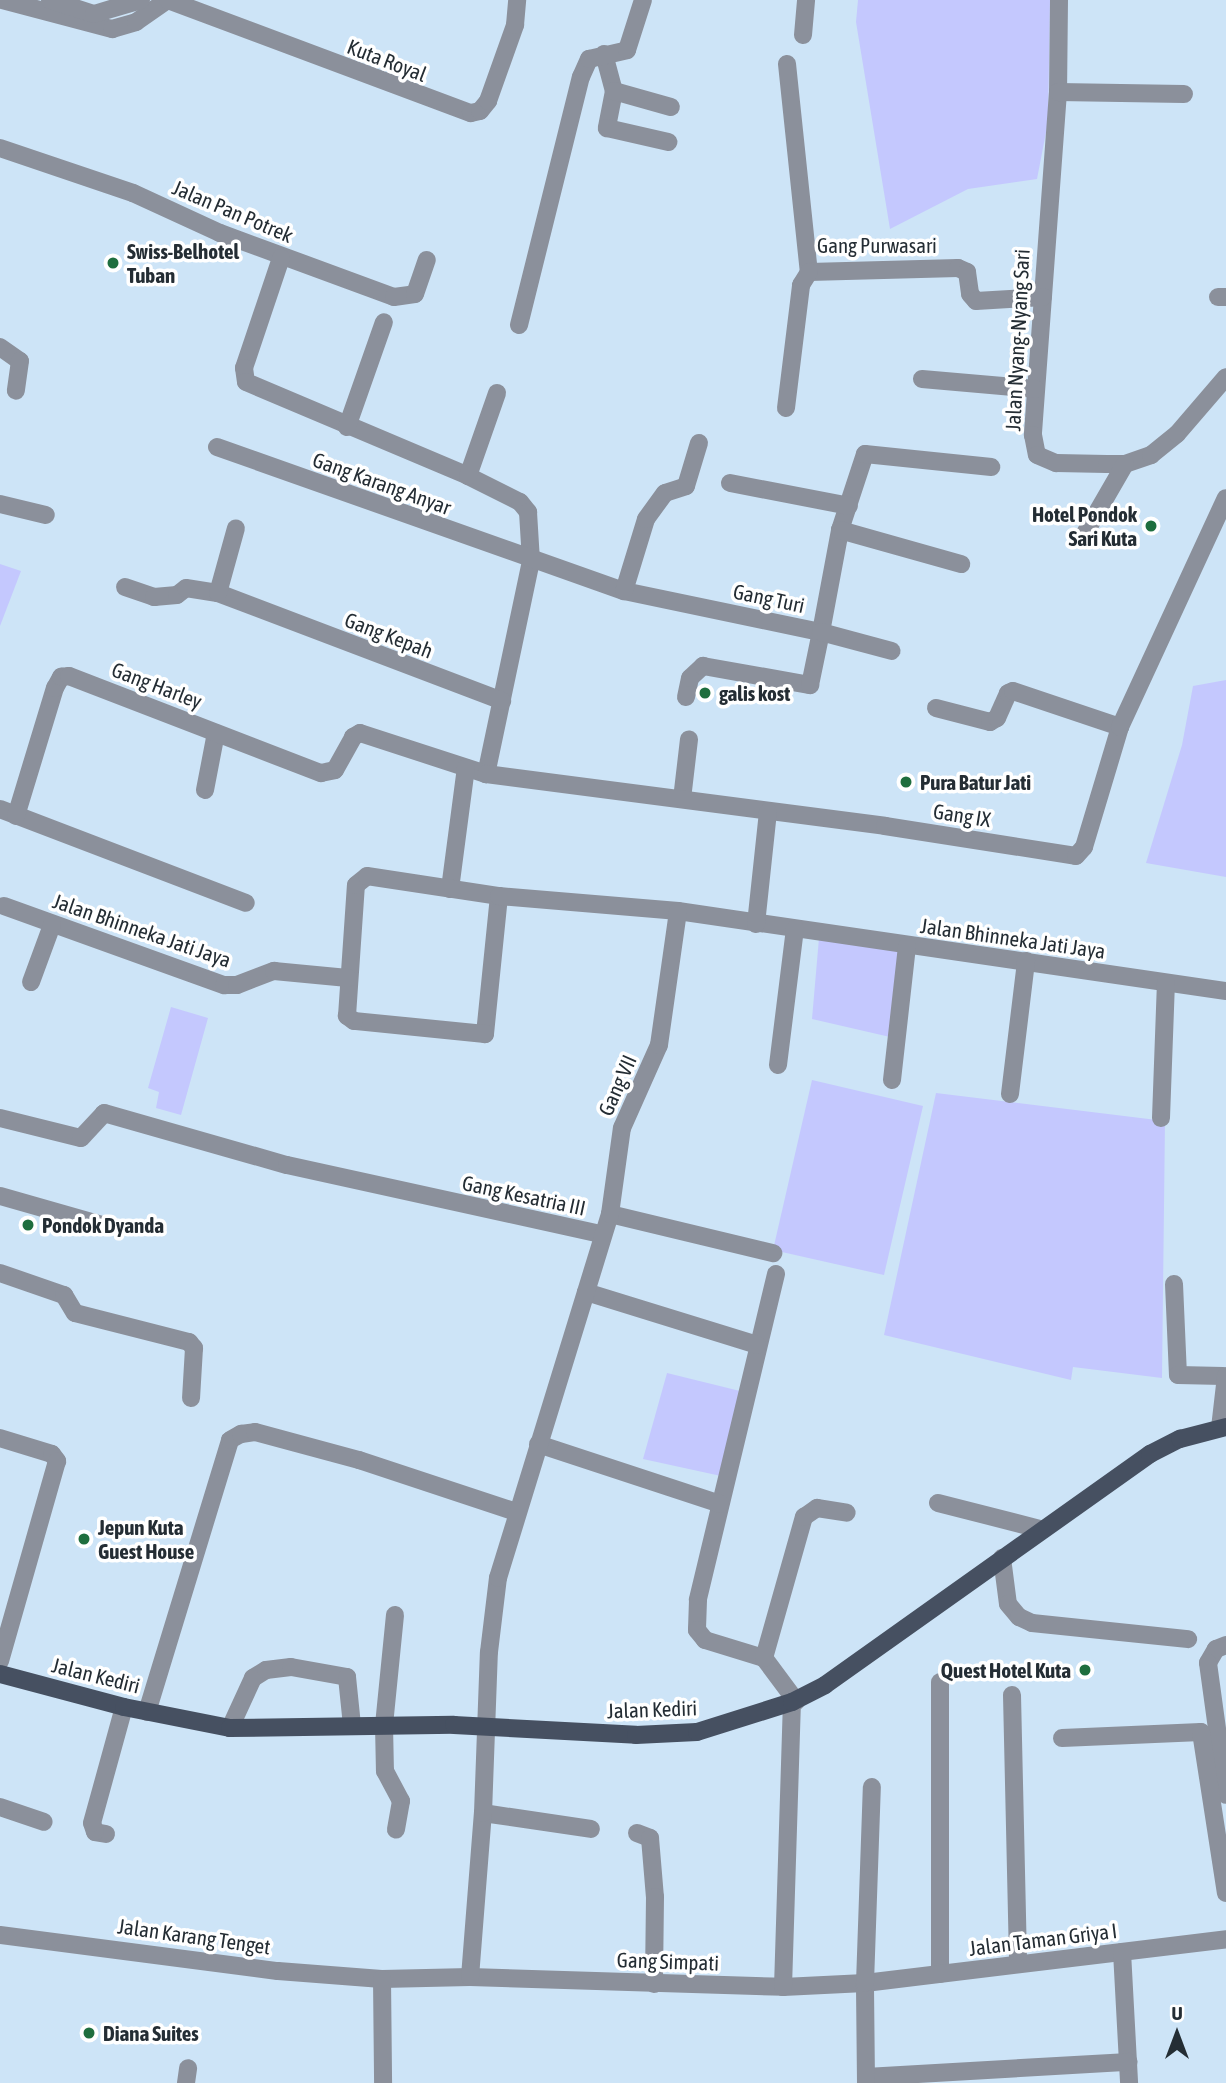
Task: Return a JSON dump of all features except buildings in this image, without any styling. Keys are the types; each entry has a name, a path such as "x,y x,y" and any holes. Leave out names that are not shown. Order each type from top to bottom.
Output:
{"main road":[{"name":"Jalan Kediri","path":"0,1674 124,1707 230,1728 486,1726 680,1735 794,1702 879,1648 1040,1530 1150,1454 1223,1427"}],"street":[{"name":"Kuta Royal","path":"2,0 112,29 136,22 168,0 471,113 481,111 488,101 515,25 517,0"},
{"path":"50,0 94,14 141,0"},
{"path":"519,325 581,77 589,59 627,50 643,0"},
{"path":"803,35 806,0"},
{"name":"Jalan Nyang-Nyang Sari","path":"1059,0 1058,92 1048,184 1033,435 1042,460 1125,464 1163,448 1226,377"},
{"path":"604,54 614,91 608,129 668,142"},
{"name":"Gang Purwasari","path":"788,64 809,272 958,268 967,272 970,294 976,301 1043,297"},
{"path":"614,91 671,107"},
{"path":"1058,92 1184,94"},
{"name":"Jalan Pan Potrek","path":"0,148 133,193 281,258 394,297 415,293 427,260"},
{"path":"281,258 244,368 245,379 347,427 468,476 527,508 531,561 486,774"},
{"path":"786,408 801,285 809,272"},
{"path":"347,427 384,322"},
{"path":"0,348 20,361 16,391"},
{"path":"922,379 1036,389"},
{"path":"468,476 497,393"},
{"path":"624,592 646,519 664,493 686,486 699,443"},
{"name":"Gang Karang Anyar","path":"217,447 531,561"},
{"name":"Gang Turi","path":"531,561 624,592 821,632 840,530 865,454 991,467"},
{"path":"1084,535 1125,464"},
{"path":"730,483 849,506"},
{"path":"936,708 990,722 997,718 1007,693 1013,691 1120,727 1226,498"},
{"path":"0,504 46,515"},
{"path":"218,593 236,528"},
{"path":"840,530 961,564"},
{"name":"Gang Kepah","path":"125,587 154,597 177,595 186,588 218,593 502,701"},
{"path":"686,697 690,678 703,666 810,685 821,632 892,651"},
{"name":"Gang Harley","path":"246,903 8,812 61,677 75,678 323,773 339,766 353,737"},
{"name":"Gang IX","path":"353,737 365,734 486,774 977,840 1064,858 1076,856 1084,847 1120,727"},
{"path":"205,790 216,733"},
{"path":"682,799 689,739"},
{"path":"450,889 466,768"},
{"path":"756,923 768,812"},
{"name":"Jalan Bhinneka Jati Jaya","path":"4,906 223,985 237,985 274,971 348,978 359,878 499,896 678,912 1226,991"},
{"path":"348,978 346,1011 354,1021 485,1034 499,896"},
{"name":"Gang VII","path":"601,1234 610,1214 622,1128 659,1045 678,912"},
{"path":"31,982 52,925"},
{"path":"778,1065 795,929"},
{"path":"892,1080 907,946"},
{"path":"1010,1094 1026,961"},
{"path":"1161,1118 1166,983"},
{"name":"Gang Kesatria III","path":"0,1118 81,1138 104,1113 287,1165 601,1234 586,1292 516,1512 498,1578 486,1726"},
{"path":"0,1196 109,1227"},
{"path":"610,1214 773,1253"},
{"path":"0,1273 64,1295 75,1313 189,1342 194,1349 191,1398"},
{"path":"776,1274 698,1600 699,1635 764,1658 794,1702 783,1987"},
{"path":"1174,1284 1178,1375 1225,1376 1223,1427"},
{"path":"586,1292 757,1345"},
{"path":"148,1712 229,1440 241,1434 255,1432 359,1460 516,1512"},
{"path":"0,1438 52,1454 57,1466 0,1661"},
{"path":"538,1444 720,1504"},
{"path":"938,1503 1040,1530"},
{"path":"764,1658 804,1517 817,1508 848,1513"},
{"path":"1002,1558 1008,1604 1019,1617 1032,1623 1188,1639"},
{"path":"395,1615 384,1725 385,1771 401,1801 396,1830"},
{"path":"1226,1645 1216,1649 1208,1663 1226,1795"},
{"path":"230,1728 253,1678 265,1670 291,1667 347,1676 352,1725"},
{"path":"940,1682 940,1975"},
{"path":"1012,1695 1018,1963"},
{"path":"106,1834 95,1832 92,1822 124,1707"},
{"path":"470,1977 483,1813 486,1726"},
{"path":"1062,1738 1201,1732 1226,1893"},
{"path":"872,1787 865,1983 866,2080 1129,2062"},
{"path":"0,1807 44,1822"},
{"path":"483,1813 591,1829"},
{"path":"636,1833 650,1838 655,1898 654,1984"},
{"name":"Jalan Karang Tenget","path":"0,1935 278,1971 382,1979 470,1977"},
{"name":"Jalan Taman Griya I","path":"865,1983 1226,1939"},
{"path":"1122,1952 1129,2083"},
{"name":"Gang Simpati","path":"470,1977 783,1987 865,1983"},
{"path":"382,1979 383,2083"}],"shaded area":[{"path":"858,0 1050,0 1048,122 1037,179 968,189 890,229 856,22"},
{"path":"0,564 21,571 0,626"},
{"path":"1226,680 1226,877 1146,863 1182,745 1193,686"},
{"path":"819,938 902,950 890,1037 812,1019"},
{"path":"171,1007 208,1018 181,1115 156,1108 159,1092 148,1088"},
{"path":"812,1080 923,1106 884,1275 773,1250"},
{"path":"936,1093 1165,1121 1162,1378 1073,1367 1071,1380 884,1335"},
{"path":"667,1373 740,1391 721,1476 643,1459"}],"place":[{"name":"Swiss-Belhotel Tuban","path":"113,263"},
{"name":"Hotel Pondok Sari Kuta","path":"1151,526"},
{"name":"galis kost","path":"705,693"},
{"name":"Pura Batur Jati","path":"906,782"},
{"name":"Pondok Dyanda","path":"28,1225"},
{"name":"Jepun Kuta Guest House","path":"84,1539"},
{"name":"Quest Hotel Kuta","path":"1085,1670"},
{"name":"Diana Suites","path":"89,2033"}]}
